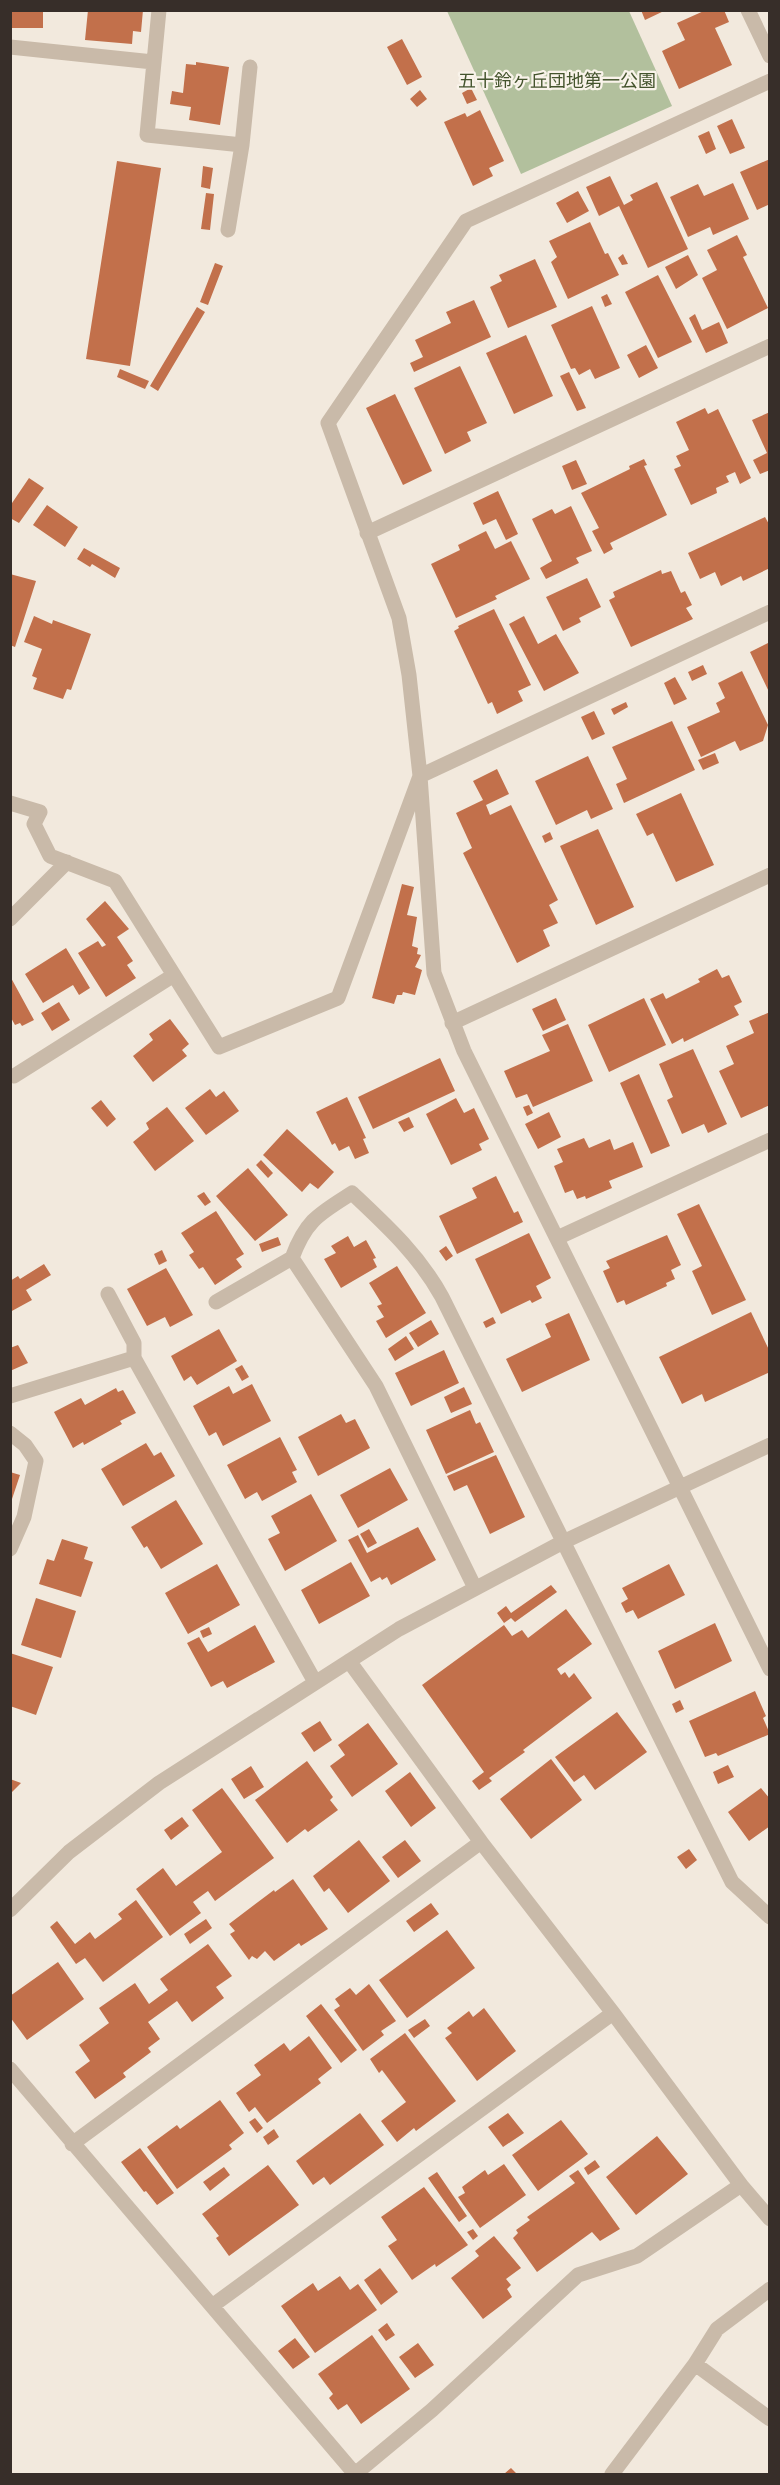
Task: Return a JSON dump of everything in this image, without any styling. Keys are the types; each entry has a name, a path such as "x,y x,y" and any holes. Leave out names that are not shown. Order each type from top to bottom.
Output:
{"street":[{"path":"159,10 147,135 242,145"},
{"path":"748,10 770,56"},
{"path":"10,47 153,62"},
{"path":"228,230 242,145 250,67"},
{"path":"770,81 466,220 328,423 399,618 409,675 420,776 434,973 452,1023 678,1488 770,1669"},
{"path":"368,533 770,346"},
{"path":"10,802 40,812 34,824 50,856 115,881 219,1047 338,998 420,776 770,612"},
{"path":"10,919 67,862"},
{"path":"452,1023 770,875"},
{"path":"14,1076 174,975"},
{"path":"557,1238 770,1140"},
{"path":"216,1302 292,1258 298,1240 313,1218 352,1193 405,1244 436,1287 732,1882 770,1917"},
{"path":"292,1258 376,1386 475,1588"},
{"path":"108,1294 134,1343 134,1358 315,1682"},
{"path":"10,1396 134,1358"},
{"path":"10,1433 25,1445 36,1461 24,1517 10,1549"},
{"path":"10,1910 69,1852 159,1783 399,1629 563,1542 770,1445"},
{"path":"349,1662 481,1842 613,2013 741,2185 770,2219"},
{"path":"72,2144 481,1842"},
{"path":"212,2306 613,2013"},
{"path":"10,2069 355,2475 432,2410 578,2275 637,2256 741,2185"},
{"path":"612,2475 695,2364 717,2329 770,2289"},
{"path":"695,2364 770,2419"}],"green space":[{"name":"五十鈴ヶ丘団地第一公園","path":"447,11 629,11 672,106 521,174"}],"building":[{"path":"11,10 43,10 43,28 11,28"},
{"path":"88,10 143,10 141,32 133,31 132,44 85,40"},
{"path":"641,10 666,10 645,20"},
{"path":"706,10 724,10 729,22 715,28 732,65 679,89 662,51 685,40 677,23"},
{"path":"402,39 422,77 407,85 387,47"},
{"path":"196,62 229,67 220,125 189,120 191,107 170,104 172,91 183,93 186,64 196,65"},
{"path":"471,88 477,100 467,104 462,93"},
{"path":"420,90 427,99 417,107 410,99"},
{"path":"480,110 504,161 489,168 493,176 473,186 444,122 465,113 467,117"},
{"path":"732,119 745,148 730,154 717,126"},
{"path":"709,131 716,149 706,154 698,136"},
{"path":"770,159 770,204 757,210 740,172"},
{"path":"117,161 161,168 130,366 86,359"},
{"path":"203,166 213,168 210,189 201,187"},
{"path":"610,176 624,205 633,200 630,195 657,182 688,249 648,268 619,206 599,216 586,187"},
{"path":"733,183 749,219 713,235 710,227 688,237 670,197 698,184 704,196"},
{"path":"578,191 589,211 567,223 556,203"},
{"path":"206,193 214,194 210,230 201,229"},
{"path":"590,222 605,254 608,253 619,275 568,299 551,262 557,257 549,241"},
{"path":"737,235 747,255 743,257 768,308 727,329 702,278 717,270 707,250"},
{"path":"623,254 628,264 622,265 618,258"},
{"path":"688,255 698,275 676,289 665,267"},
{"path":"535,259 557,307 508,328 490,287 502,281 499,275"},
{"path":"215,263 223,266 208,305 200,302"},
{"path":"658,275 692,342 658,358 625,292"},
{"path":"607,294 612,304 605,307 601,297"},
{"path":"474,300 491,337 414,372 410,363 423,357 415,340 451,323 446,312"},
{"path":"592,306 620,368 595,379 590,369 579,375 575,368 571,369 551,325"},
{"path":"197,307 205,312 158,391 150,386"},
{"path":"695,314 702,330 719,322 728,343 706,353 689,318"},
{"path":"526,335 553,396 514,414 486,353"},
{"path":"646,345 658,368 639,378 627,355"},
{"path":"460,366 487,423 467,432 471,441 445,454 414,388"},
{"path":"120,369 149,381 145,389 117,377"},
{"path":"569,372 586,408 577,411 560,376"},
{"path":"395,394 432,471 403,485 366,408"},
{"path":"705,408 708,414 718,409 751,478 740,484 735,472 726,476 729,482 716,488 717,493 691,505 674,469 681,466 676,456 689,450 676,422"},
{"path":"770,412 770,470 760,474 753,460 767,453 752,420"},
{"path":"644,459 647,465 644,466 667,515 610,543 613,549 604,554 592,531 599,528 581,493 630,469 629,466"},
{"path":"576,460 587,484 572,490 562,466"},
{"path":"29,478 44,488 19,523 10,518 10,506"},
{"path":"498,491 518,534 506,540 496,519 483,525 473,503"},
{"path":"47,505 78,527 65,547 33,525"},
{"path":"571,506 592,551 576,558 579,563 546,579 540,568 552,561 532,519 552,509 555,514"},
{"path":"765,517 770,526 770,568 743,581 741,576 721,586 715,572 700,579 688,553"},
{"path":"486,531 495,549 511,541 530,579 495,596 497,599 456,618 431,564 460,550 458,545"},
{"path":"84,548 120,568 115,578 92,564 90,567 77,559"},
{"path":"661,570 662,574 671,571 681,593 685,591 692,605 686,608 693,619 631,647 609,600 615,597 613,592"},
{"path":"10,574 36,581 15,647 10,645"},
{"path":"587,578 601,607 579,618 581,622 563,631 546,597"},
{"path":"494,609 531,685 518,691 523,701 497,714 492,702 488,704 454,631 459,628 458,626"},
{"path":"34,616 52,624 53,620 91,634 71,690 67,689 63,699 33,689 37,678 32,676 42,649 24,642"},
{"path":"524,616 538,644 556,634 579,673 544,691 509,624"},
{"path":"770,642 770,694 750,652"},
{"path":"703,665 707,674 692,681 688,672"},
{"path":"742,671 768,725 763,741 740,751 735,741 701,757 687,727 720,712 716,703 725,698 718,683"},
{"path":"675,677 687,699 674,705 664,683"},
{"path":"626,702 628,707 614,715 611,709"},
{"path":"594,711 605,734 592,740 581,717"},
{"path":"672,721 695,770 624,803 616,784 627,779 612,747"},
{"path":"715,753 719,763 703,770 698,760"},
{"path":"588,756 613,809 591,819 587,810 556,825 535,781"},
{"path":"497,769 509,794 486,805 490,815 511,805 558,900 549,905 558,923 543,930 550,946 517,963 463,853 472,848 456,813 483,800 473,781"},
{"path":"681,793 714,865 676,882 653,833 647,836 636,814"},
{"path":"598,829 634,907 596,925 560,846"},
{"path":"550,832 553,839 545,843 542,836"},
{"path":"402,884 414,887 407,915 417,917 412,946 418,948 417,954 421,955 415,967 422,970 415,995 403,992 402,995 397,995 394,1004 372,998"},
{"path":"105,901 129,929 117,937 133,961 127,965 136,978 106,997 78,953 98,941 102,947 106,945 86,919"},
{"path":"66,948 90,988 79,995 73,985 43,1003 25,974"},
{"path":"717,969 722,978 729,975 742,1002 734,1006 739,1015 684,1042 683,1038 672,1044 650,999 663,993 666,999 700,982 698,979"},
{"path":"10,976 34,1020 22,1026 20,1023 15,1025 10,1016"},
{"path":"556,998 566,1020 543,1031 532,1009"},
{"path":"644,998 666,1045 609,1072 588,1025"},
{"path":"59,1002 70,1020 52,1031 41,1013"},
{"path":"770,1012 770,1105 741,1118 719,1071 734,1064 726,1046 754,1033 749,1021"},
{"path":"170,1019 189,1044 182,1050 187,1056 153,1082 133,1056 153,1040 149,1034"},
{"path":"568,1024 593,1081 533,1107 527,1094 516,1098 504,1071 550,1051 542,1035"},
{"path":"693,1049 727,1124 708,1133 704,1124 682,1134 667,1100 673,1097 659,1064"},
{"path":"440,1058 455,1091 373,1129 358,1097"},
{"path":"639,1074 670,1146 651,1154 620,1083"},
{"path":"210,1089 216,1097 224,1091 239,1111 206,1135 185,1108"},
{"path":"347,1097 366,1138 363,1139 369,1153 355,1159 349,1146 339,1151 335,1143 332,1145 316,1112"},
{"path":"456,1098 464,1113 474,1108 489,1139 479,1144 482,1150 451,1165 426,1114"},
{"path":"101,1100 116,1119 107,1127 91,1108"},
{"path":"529,1105 533,1113 527,1116 523,1107"},
{"path":"167,1107 194,1141 155,1171 133,1142 149,1129 146,1123"},
{"path":"549,1112 561,1137 538,1149 525,1124"},
{"path":"409,1117 414,1127 404,1132 398,1122"},
{"path":"287,1129 334,1172 318,1189 310,1183 302,1192 263,1155"},
{"path":"584,1138 589,1148 610,1139 614,1150 633,1142 643,1167 609,1181 612,1188 586,1199 585,1196 577,1199 573,1190 565,1193 554,1166 563,1162 557,1149"},
{"path":"261,1160 273,1173 268,1178 256,1165"},
{"path":"248,1168 288,1215 255,1241 216,1196"},
{"path":"496,1176 514,1213 518,1211 523,1222 457,1254 439,1216 477,1198 472,1188"},
{"path":"204,1192 211,1202 205,1206 197,1196"},
{"path":"699,1204 746,1300 712,1315 692,1271 702,1266 677,1214"},
{"path":"216,1211 244,1254 236,1259 242,1267 215,1285 203,1267 199,1269 189,1255 194,1252 181,1233"},
{"path":"529,1233 551,1278 536,1286 542,1298 532,1303 530,1300 501,1314 475,1259"},
{"path":"667,1235 681,1265 671,1270 675,1279 666,1283 667,1286 626,1305 624,1300 617,1303 603,1271 610,1268 606,1261"},
{"path":"348,1236 354,1247 366,1240 376,1258 373,1259 377,1267 341,1288 324,1259 336,1253 331,1246"},
{"path":"278,1237 281,1245 262,1252 259,1244"},
{"path":"446,1246 453,1256 446,1261 439,1251"},
{"path":"162,1250 167,1261 159,1265 154,1254"},
{"path":"44,1264 51,1275 26,1290 32,1300 10,1312 10,1281 18,1276 20,1279"},
{"path":"397,1266 426,1313 386,1338 376,1321 384,1317 377,1306 382,1304 369,1283"},
{"path":"166,1268 193,1315 170,1327 165,1317 147,1326 127,1289"},
{"path":"751,1312 770,1352 770,1372 705,1402 702,1394 682,1404 659,1357"},
{"path":"569,1313 590,1360 522,1392 506,1359 551,1337 545,1324"},
{"path":"493,1317 496,1323 486,1328 483,1322"},
{"path":"431,1320 439,1334 418,1347 409,1333"},
{"path":"219,1329 237,1361 197,1385 191,1376 184,1381 171,1356"},
{"path":"406,1336 414,1349 395,1361 388,1349"},
{"path":"18,1345 28,1363 10,1371 10,1348"},
{"path":"444,1350 459,1383 411,1406 395,1373"},
{"path":"242,1365 249,1377 242,1381 235,1369"},
{"path":"252,1384 271,1421 223,1446 216,1432 209,1436 193,1406 229,1386 233,1394"},
{"path":"464,1387 472,1404 451,1413 444,1397"},
{"path":"116,1388 118,1392 123,1390 136,1413 120,1421 122,1424 84,1445 83,1442 73,1448 54,1412 81,1398 85,1405"},
{"path":"470,1410 476,1424 480,1422 494,1452 446,1474 426,1430"},
{"path":"341,1414 346,1423 355,1419 370,1448 318,1476 298,1437"},
{"path":"280,1437 297,1470 292,1472 297,1482 262,1501 257,1492 245,1499 227,1465"},
{"path":"146,1443 154,1456 161,1452 175,1476 123,1506 101,1469"},
{"path":"496,1455 525,1517 490,1534 467,1485 454,1491 447,1476"},
{"path":"390,1468 408,1500 358,1528 340,1495"},
{"path":"10,1472 20,1475 11,1502 10,1502"},
{"path":"311,1494 337,1541 285,1571 268,1539 280,1533 271,1516"},
{"path":"176,1500 203,1544 161,1569 147,1546 144,1548 131,1527"},
{"path":"418,1527 436,1560 391,1585 387,1577 382,1580 380,1577 371,1582 348,1540 358,1535 367,1553"},
{"path":"369,1529 377,1543 368,1548 360,1534"},
{"path":"62,1539 88,1547 84,1559 93,1562 81,1597 39,1584 47,1559 54,1561"},
{"path":"351,1562 370,1596 319,1624 301,1590"},
{"path":"217,1564 240,1605 188,1634 165,1593"},
{"path":"669,1564 685,1595 638,1619 633,1610 626,1613 621,1603 628,1599 622,1588"},
{"path":"551,1585 557,1592 515,1622 511,1618 504,1623 497,1613 506,1606 511,1613"},
{"path":"36,1598 76,1611 61,1658 21,1645"},
{"path":"566,1609 592,1644 557,1669 561,1675 565,1672 569,1678 574,1673 592,1698 523,1750 525,1752 489,1778 492,1781 479,1790 472,1781 484,1772 422,1685 504,1625 512,1636 522,1630 528,1638"},
{"path":"715,1623 732,1661 675,1689 658,1651"},
{"path":"255,1625 275,1662 227,1688 223,1681 211,1687 187,1643 199,1637 208,1652"},
{"path":"209,1627 212,1634 203,1638 200,1631"},
{"path":"10,1653 53,1667 36,1715 10,1706"},
{"path":"755,1691 766,1716 763,1718 770,1734 718,1756 716,1753 705,1757 689,1721"},
{"path":"680,1700 684,1709 676,1713 672,1704"},
{"path":"617,1712 647,1752 595,1790 584,1775 574,1782 555,1757"},
{"path":"320,1721 332,1740 314,1752 301,1733"},
{"path":"368,1723 398,1764 352,1797 330,1766 345,1755 338,1745"},
{"path":"551,1759 582,1800 531,1839 500,1799"},
{"path":"307,1761 333,1797 330,1800 338,1810 308,1832 305,1829 287,1843 255,1800"},
{"path":"728,1765 734,1777 718,1784 713,1772"},
{"path":"251,1766 264,1787 244,1799 231,1779"},
{"path":"410,1772 436,1808 411,1827 385,1791"},
{"path":"10,1779 21,1783 10,1794"},
{"path":"222,1788 274,1858 215,1901 208,1891 193,1902 201,1913 170,1936 136,1889 163,1868 176,1886 222,1852 192,1810"},
{"path":"761,1788 770,1799 770,1826 749,1841 728,1812"},
{"path":"182,1817 189,1826 171,1840 164,1830"},
{"path":"359,1840 390,1881 348,1913 329,1888 324,1892 313,1876"},
{"path":"405,1840 421,1861 398,1878 382,1857"},
{"path":"689,1849 697,1860 686,1869 677,1857"},
{"path":"293,1879 328,1929 301,1946 299,1943 274,1961 265,1951 257,1959 252,1956 249,1960 230,1934 235,1931 229,1924 274,1890 275,1892"},
{"path":"136,1900 163,1937 103,1982 85,1958 76,1964 50,1927 57,1921 75,1944 90,1932 95,1939 122,1919 118,1914"},
{"path":"431,1903 439,1914 414,1932 406,1921"},
{"path":"206,1919 212,1928 190,1944 184,1934"},
{"path":"447,1930 475,1968 407,2018 379,1980"},
{"path":"208,1944 232,1976 216,1987 224,1998 192,2022 177,2001 148,2022 160,2039 148,2048 151,2052 123,2073 126,2077 95,2099 75,2072 90,2061 79,2045 109,2023 99,2008 135,1983 149,2004 168,1990 160,1979"},
{"path":"58,1962 84,1999 27,2040 10,2017 10,1996"},
{"path":"369,1984 396,2021 381,2031 384,2035 363,2051 334,2010 340,2006 335,1999 350,1988 356,1995"},
{"path":"321,2004 357,2050 341,2063 306,2016"},
{"path":"484,2008 516,2051 477,2081 445,2038 452,2033 447,2028 469,2011 473,2017"},
{"path":"425,2019 430,2026 414,2038 408,2030"},
{"path":"405,2033 456,2101 416,2131 414,2128 397,2142 381,2121 406,2102 382,2070 379,2073 370,2059"},
{"path":"309,2036 332,2068 318,2079 321,2083 267,2123 255,2107 249,2112 236,2093 261,2075 254,2065 284,2043 290,2051"},
{"path":"220,2100 244,2133 229,2145 232,2149 177,2189 147,2147 177,2125 180,2129"},
{"path":"360,2113 384,2145 330,2185 324,2177 313,2185 296,2161"},
{"path":"508,2113 524,2133 503,2147 488,2127"},
{"path":"255,2118 263,2128 257,2133 249,2122"},
{"path":"561,2120 588,2154 538,2191 512,2155"},
{"path":"274,2129 279,2137 268,2145 263,2137"},
{"path":"657,2136 688,2174 636,2215 606,2177"},
{"path":"140,2148 174,2193 157,2205 121,2162"},
{"path":"595,2160 600,2167 588,2175 584,2168"},
{"path":"504,2164 526,2195 480,2228 458,2197 465,2193 462,2187 485,2170 488,2175"},
{"path":"268,2165 299,2205 229,2256 216,2238 219,2236 202,2214"},
{"path":"224,2167 230,2175 210,2191 203,2182"},
{"path":"578,2170 620,2229 600,2241 592,2232 537,2272 513,2238 518,2233 516,2230 530,2220 527,2217 575,2183 569,2176"},
{"path":"437,2172 467,2216 459,2222 428,2178"},
{"path":"424,2187 468,2245 412,2280 388,2246 397,2240 381,2217"},
{"path":"473,2229 478,2236 473,2240 467,2232"},
{"path":"494,2236 521,2268 506,2279 511,2285 507,2289 512,2297 483,2319 451,2278 479,2256 475,2251"},
{"path":"380,2268 398,2292 381,2305 364,2280"},
{"path":"340,2276 350,2290 358,2284 377,2310 315,2353 281,2306 313,2283 318,2291"},
{"path":"387,2323 395,2335 386,2341 378,2330"},
{"path":"372,2335 410,2389 361,2424 347,2404 338,2410 329,2398 333,2394 318,2374"},
{"path":"295,2338 310,2357 293,2369 278,2351"},
{"path":"418,2343 434,2365 415,2378 399,2357"},
{"path":"511,2468 517,2474 504,2474"}]}
